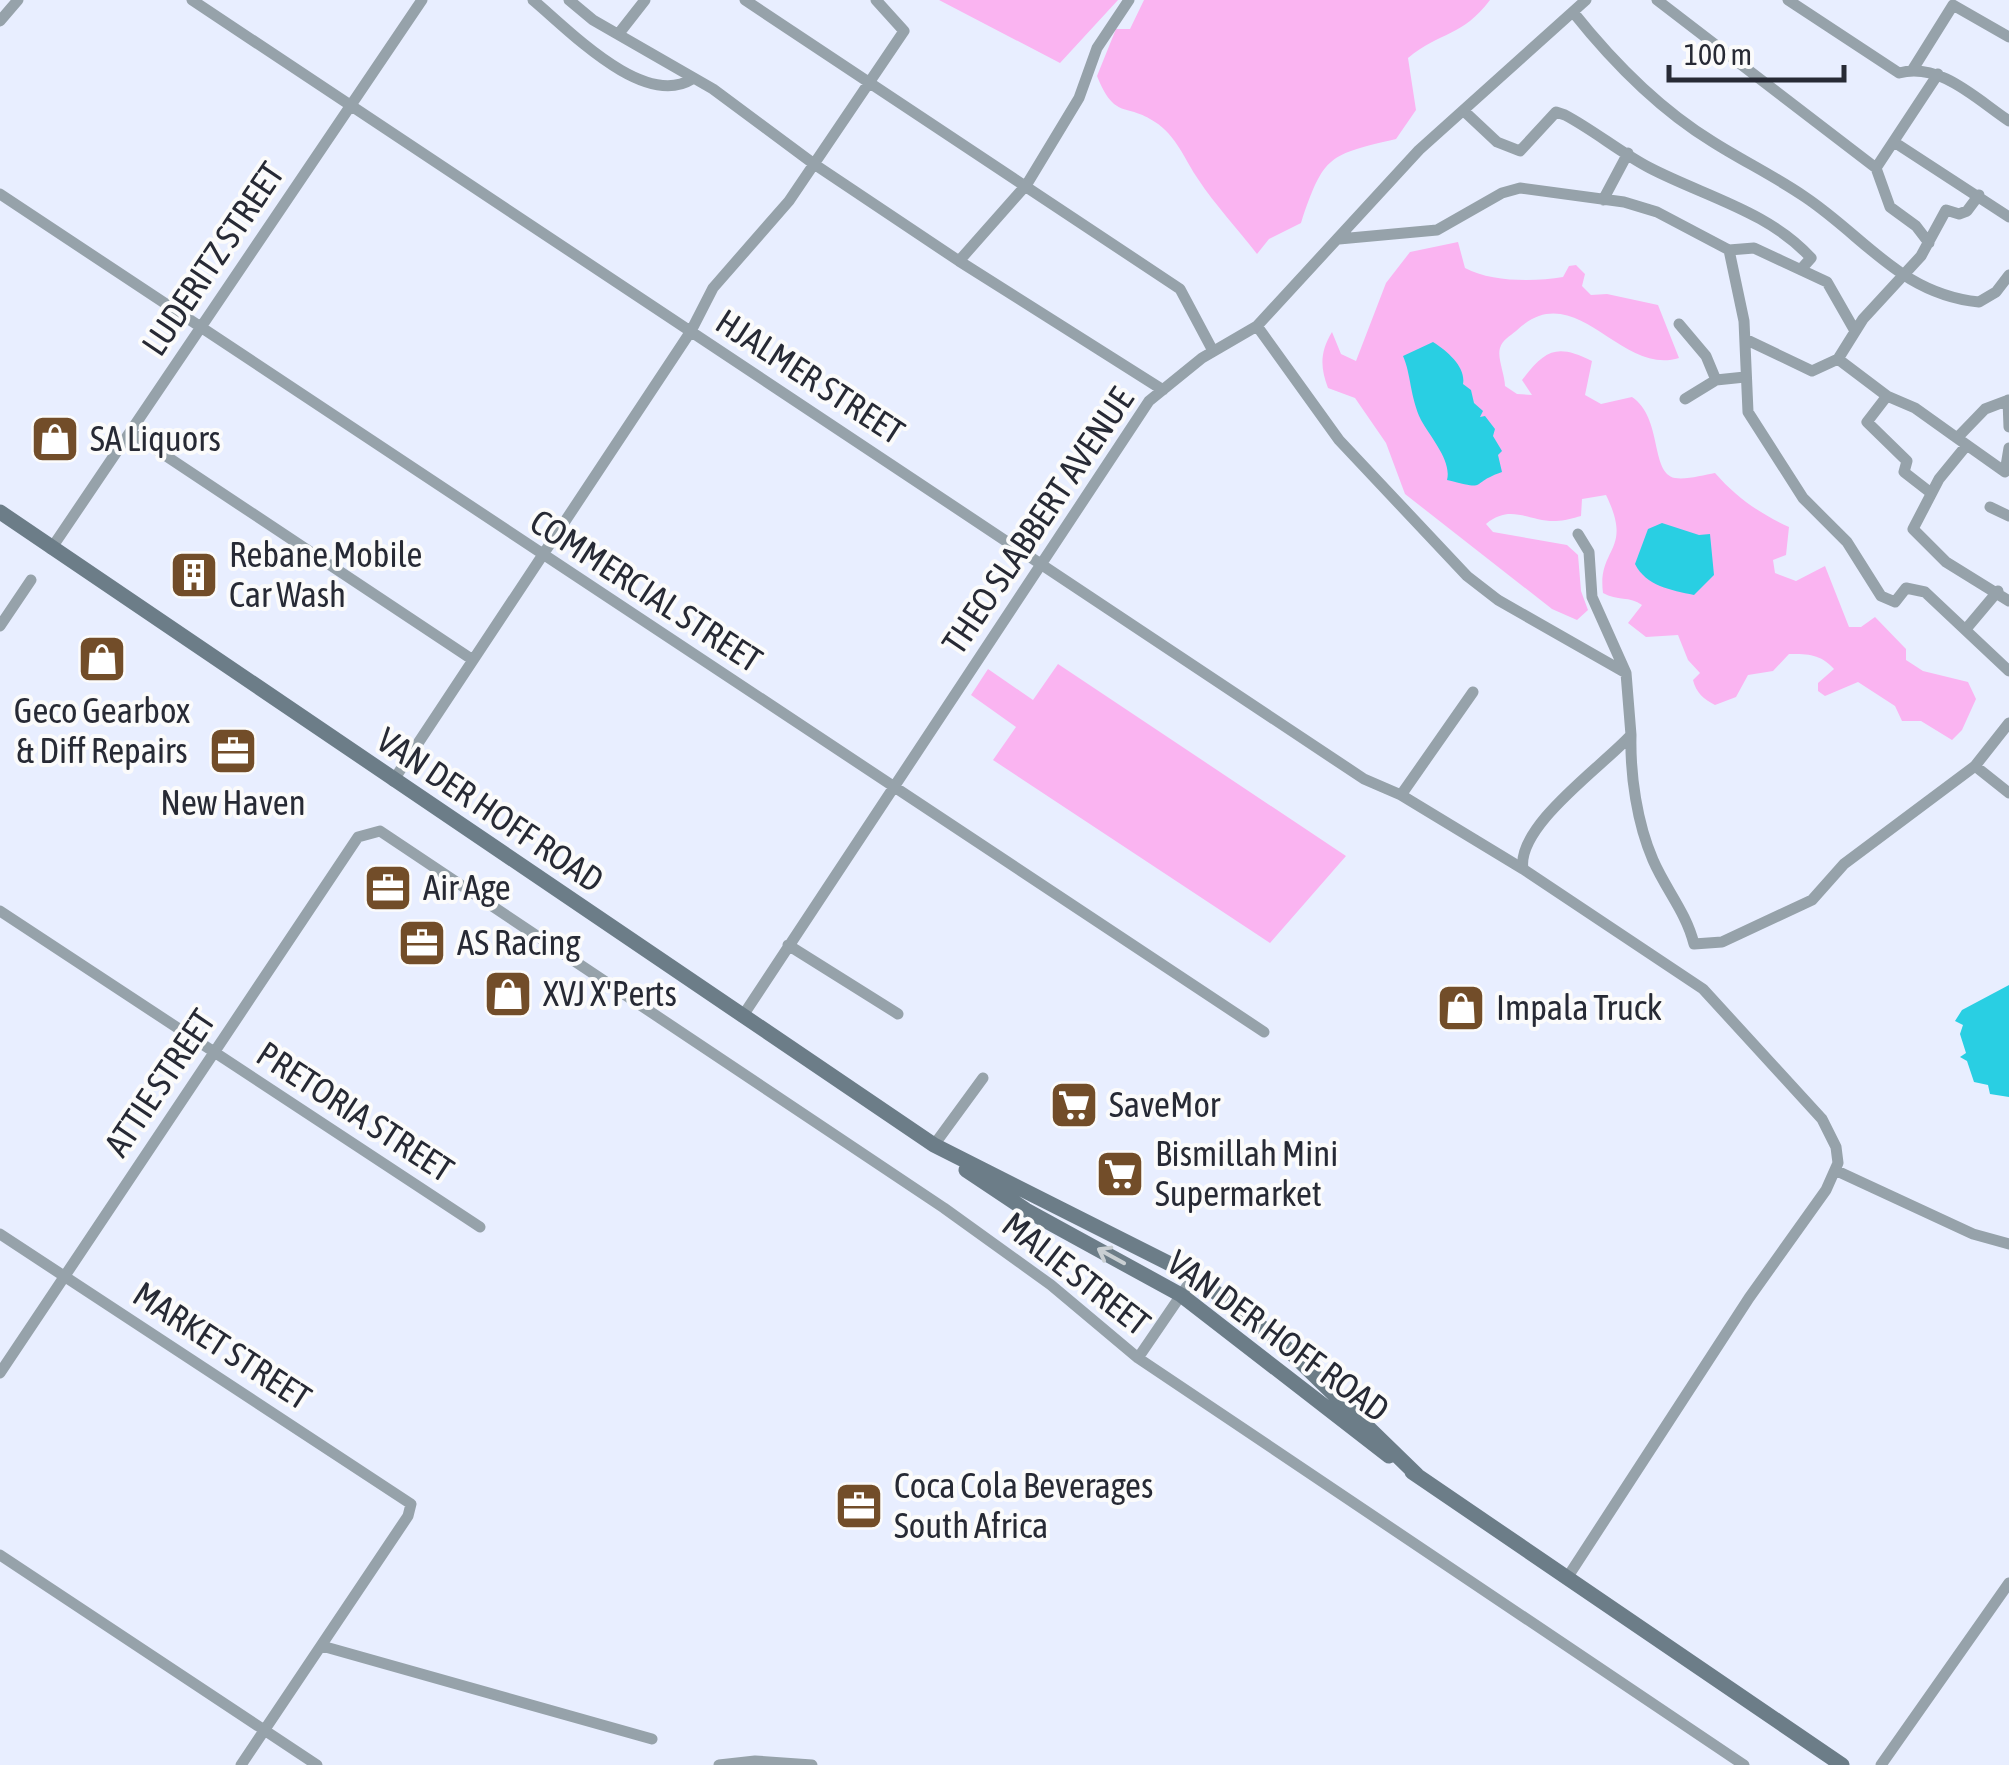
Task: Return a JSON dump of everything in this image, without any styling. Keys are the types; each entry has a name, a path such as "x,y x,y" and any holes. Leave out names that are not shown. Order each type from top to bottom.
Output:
{"main road":[{"name":"VAN DER HOFF ROAD","path":"0,512 941,1150 993,1190 1181,1296 1417,1475 1842,1765"},
{"name":"VAN DER HOFF ROAD","path":"941,1150 1105,1228 1194,1276 1276,1338 1417,1475"}],"street":[{"path":"0,21 18,0"},
{"name":"HJALMER STREET","path":"192,0 1364,780 1401,795 1523,868 1703,989 1822,1119 1836,1148 1837,1171"},
{"name":"LUDERITZ STREET","path":"51,549 422,0"},
{"path":"533,0 640,83 670,90 692,79"},
{"path":"569,0 593,20 620,32 712,89 814,164 959,261 1163,390"},
{"path":"620,32 644,0"},
{"path":"745,0 1180,289 1213,351"},
{"path":"393,780 690,331 714,288 774,219 870,86 904,30 876,0"},
{"path":"959,261 1027,184 1079,98 1096,48 1129,0"},
{"name":"THEO SLABBERT AVENUE","path":"742,1017 1040,561 1150,401 1213,351 1257,326 1419,150 1586,0"},
{"path":"1657,0 1876,168 1890,207 1916,226 1930,244"},
{"path":"1788,0 1899,73 1913,69 1938,74 2009,120"},
{"path":"1913,69 1952,2 2009,37"},
{"path":"1573,12 1630,76 1672,112 1710,140 1808,199 1900,275 1961,300 1979,302 1996,292 2009,275"},
{"path":"557,20 593,20"},
{"path":"1876,168 1938,74"},
{"path":"1465,112 1507,149 1520,151 1556,112 1701,194 1777,228 1811,258 1803,268"},
{"path":"1894,142 2009,217"},
{"path":"1603,200 1628,154"},
{"path":"1340,239 1437,230 1517,188 1603,200 1670,216 1729,250 1754,248 1803,268 1828,283 1855,331"},
{"name":"COMMERCIAL STREET","path":"0,194 1264,1032"},
{"path":"1745,339 1812,371 1838,359 1855,331 1930,244 1946,210 1959,214 1968,211 1979,195"},
{"path":"1729,250 1745,339 1748,412 1803,498 1847,542 1881,596 1894,602 1906,588 1924,592 2009,671"},
{"path":"1679,324 1706,356 1716,380"},
{"path":"1257,326 1339,440 1467,576 1498,600 1626,673"},
{"path":"1838,359 1886,396 1915,408 2007,475"},
{"path":"1685,399 1716,380 1745,378"},
{"path":"1886,396 1867,422 1908,461 1904,472 1931,493"},
{"path":"2009,427 2009,400 2002,398 1985,409 1962,442 1912,529 1946,562 2009,601"},
{"path":"130,432 473,660"},
{"path":"2007,475 2009,448"},
{"path":"1990,507 2009,516"},
{"path":"1578,534 1589,552 1592,597 1626,673 1630,761 1649,848 1688,918 1694,944 1722,942 1812,900 1844,864 1975,766 2009,723"},
{"path":"0,626 31,580"},
{"path":"1966,629 1998,591"},
{"path":"1401,795 1474,692"},
{"path":"1523,868 1526,842 1544,818 1631,736"},
{"path":"1975,766 2009,793"},
{"name":"ATTIE STREET","path":"0,1373 358,837 372,830"},
{"name":"MALIE STREET","path":"372,830 389,835 944,1208 1052,1285 1138,1358 1744,1765"},
{"name":"PRETORIA STREET","path":"0,911 480,1227"},
{"path":"788,945 898,1014"},
{"path":"941,1150 984,1078"},
{"path":"1567,1578 1837,1171 1973,1234 2009,1244"},
{"name":"MARKET STREET","path":"0,1234 412,1506 322,1646"},
{"path":"1138,1358 1194,1276"},
{"path":"0,1555 317,1765"},
{"path":"1882,1765 2009,1583"},
{"path":"242,1765 322,1646 652,1739"},
{"path":"719,1765 755,1761 812,1765"}],"shaded area":[{"path":"939,0 1118,0 1060,63"},
{"path":"1144,0 1490,0 1470,21 1408,58 1416,110 1396,139 1356,149 1332,161 1316,183 1301,223 1269,239 1257,254 1205,189 1169,134 1145,116 1116,105 1103,90 1097,76 1116,29 1130,29"},
{"path":"1458,242 1465,268 1475,273 1539,280 1563,277 1569,266 1576,265 1585,274 1582,286 1591,295 1607,294 1658,305 1679,358 1657,360 1637,354 1578,320 1558,314 1538,317 1501,345 1505,386 1517,394 1532,395 1522,380 1553,352 1570,352 1592,361 1585,395 1601,404 1632,397 1642,406 1667,474 1679,478 1715,473 1749,504 1789,527 1786,555 1773,560 1775,573 1796,581 1825,566 1849,627 1861,627 1875,617 1906,649 1906,660 1923,671 1968,682 1976,699 1962,730 1952,740 1921,721 1902,721 1895,706 1858,682 1825,696 1818,691 1818,683 1834,669 1824,660 1808,655 1789,654 1773,671 1748,675 1736,697 1715,705 1707,700 1694,685 1693,680 1700,673 1688,660 1678,635 1646,637 1628,623 1642,605 1603,593 1605,566 1616,539 1614,514 1606,495 1582,499 1581,516 1546,521 1512,514 1486,524 1493,532 1567,545 1578,555 1581,591 1588,610 1577,620 1552,609 1405,494 1386,443 1355,398 1328,388 1323,353 1332,332 1341,354 1356,361 1386,283 1410,252"},
{"path":"1058,664 1346,856 1270,943 993,760 1016,727 971,695 988,669 1033,700"}],"water":[{"path":"1433,342 1459,366 1463,384 1483,411 1480,417 1485,416 1495,429 1493,436 1502,451 1498,455 1502,472 1478,485 1447,480 1444,457 1415,403 1403,356"},
{"path":"1662,523 1699,535 1710,534 1714,575 1694,595 1652,582 1635,564 1648,529"},
{"path":"2009,985 2009,1097 1990,1094 1988,1085 1974,1082 1967,1061 1960,1057 1966,1053 1960,1034 1963,1025 1955,1021 1962,1010"}],"place":[{"name":"SA Liquors","path":"55,439"},
{"name":"Rebane Mobile Car Wash","path":"194,575"},
{"name":"Geco Gearbox & Diff Repairs","path":"102,659"},
{"name":"New Haven","path":"233,751"},
{"name":"Air Age","path":"388,888"},
{"name":"AS Racing","path":"422,943"},
{"name":"XVJ X'Perts","path":"508,994"},
{"name":"Impala Truck","path":"1461,1008"},
{"name":"SaveMor","path":"1074,1105"},
{"name":"Bismillah Mini Supermarket","path":"1120,1174"},
{"name":"Coca Cola Beverages South Africa","path":"859,1506"}]}
